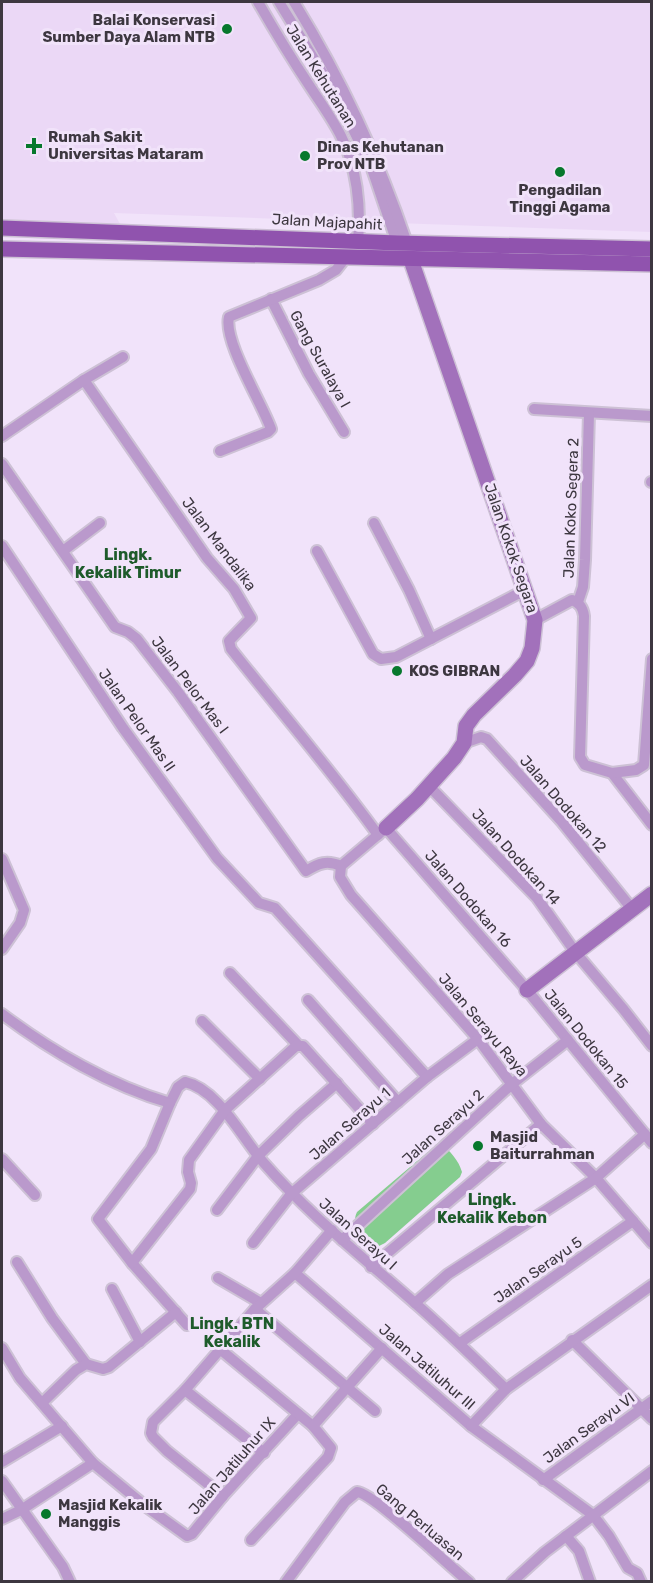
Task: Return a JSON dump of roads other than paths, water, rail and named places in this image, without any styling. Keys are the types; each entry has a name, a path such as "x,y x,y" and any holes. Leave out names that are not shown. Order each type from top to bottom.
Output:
{"main road":[{"name":"Jalan Majapahit","path":"2,228 402,243 651,249"},
{"path":"2,249 651,264"}],"street":[{"name":"Jalan Kehutanan","path":"258,2 342,136 350,159 358,201 360,216 358,241"},
{"path":"279,2 338,98 370,166 402,243"},
{"path":"294,2 362,125 394,203 402,243"},
{"path":"220,451 270,431 268,422 244,374 227,323 228,317 319,280 336,270 347,256"},
{"name":"Jalan Kokok Segara","path":"382,832 417,799 454,758 464,743 466,726 474,715 527,661 532,648 535,620 411,260"},
{"name":"Gang Suralaya I","path":"271,299 309,374 344,432"},
{"path":"2,436 84,380 123,357"},
{"name":"Jalan Mandalika","path":"84,380 207,558 246,605 251,618 229,641 231,649 282,714 382,832"},
{"path":"534,409 651,416"},
{"name":"Jalan Koko Segera 2","path":"589,413 585,560 580,605 584,616 580,757 585,765 612,773"},
{"name":"Jalan Pelor Mas I","path":"2,464 115,627 134,636 178,692 306,871 321,862 341,866"},
{"path":"63,551 100,523"},
{"path":"374,523 409,590 431,639"},
{"name":"Jalan Pelor Mas II","path":"2,546 116,719 217,858 259,903 274,908 427,1077"},
{"path":"317,551 373,654 386,660 525,590"},
{"path":"535,620 572,600 580,605"},
{"path":"651,659 650,706 644,765 636,770 612,773 651,825"},
{"name":"Jalan Dodokan 12","path":"464,743 482,737 487,739 562,822 632,909"},
{"name":"Jalan Dodokan 14","path":"429,786 537,898 576,953 651,1046"},
{"path":"341,866 382,832"},
{"name":"Jalan Dodokan 16","path":"382,832 527,990"},
{"path":"2,859 23,905 24,914 2,949"},
{"name":"Jalan Serayu Raya","path":"341,866 340,878 351,895 478,1039 541,1124 596,1178 651,1243"},
{"path":"527,990 651,894"},
{"path":"230,973 298,1045 303,1046 373,1124"},
{"name":"Jalan Dodokan 15","path":"415,1303 448,1274 596,1178 648,1139 527,990"},
{"path":"308,1000 398,1102"},
{"path":"2,1014 74,1062 149,1097 170,1103 151,1149 98,1220 132,1263 187,1325"},
{"path":"202,1021 260,1078"},
{"name":"Jalan Serayu 1","path":"253,1243 291,1194 427,1077 478,1039"},
{"name":"Jalan Serayu 2","path":"342,1240 512,1084 568,1040"},
{"path":"132,1263 190,1189 189,1160 225,1110 298,1045"},
{"name":"Jalan Serayu I","path":"170,1103 182,1083 188,1082 203,1090 225,1110 258,1156 291,1194 333,1230 370,1267 415,1303 506,1389"},
{"path":"217,1210 258,1156 337,1083"},
{"path":"370,1267 541,1124"},
{"path":"2,1159 35,1195"},
{"name":"Jalan Serayu 5","path":"460,1344 633,1221"},
{"path":"223,1496 153,1437 151,1433 153,1422 258,1306 295,1273 333,1230"},
{"path":"16,1262 52,1318 86,1364 103,1369 109,1367 176,1312"},
{"name":"Jalan Jatiluhur III","path":"295,1273 471,1426 593,1515 628,1568 637,1573 641,1581"},
{"path":"218,1278 258,1306 375,1411"},
{"path":"471,1426 506,1389 651,1285"},
{"path":"112,1289 140,1342"},
{"path":"572,1340 651,1419"},
{"path":"2,1348 20,1378 93,1463 2,1520"},
{"path":"313,1426 382,1348"},
{"path":"220,1350 313,1426 331,1448 328,1457 251,1540"},
{"path":"42,1403 76,1370 86,1364"},
{"path":"184,1390 264,1453"},
{"name":"Jalan Serayu VI","path":"543,1480 651,1401"},
{"name":"Jalan Jatiluhur IX","path":"93,1463 144,1505 187,1536 192,1534 223,1496 298,1414"},
{"path":"2,1462 62,1426"},
{"path":"512,1581 651,1471"},
{"path":"2,1481 63,1567 70,1581"},
{"name":"Gang Perluasan","path":"286,1581 345,1502 357,1492 366,1495 469,1581"},
{"path":"566,1536 579,1551 590,1581"}],"place":[{"name":"Balai Konservasi Sumber Daya Alam NTB","path":"227,29"},
{"name":"Rumah Sakit Universitas Mataram","path":"34,146"},
{"name":"Dinas Kehutanan Prov NTB","path":"305,156"},
{"name":"Pengadilan Tinggi Agama","path":"560,172"},
{"name":"KOS GIBRAN","path":"397,671"},
{"name":"Masjid Baiturrahman","path":"478,1146"},
{"name":"Masjid Kekalik Manggis","path":"46,1514"}],"district":[{"name":"Lingk. Kekalik Timur","path":"128,563"},
{"name":"Lingk. Kekalik Kebon","path":"492,1208"},
{"name":"Lingk. BTN Kekalik","path":"232,1332"}]}
